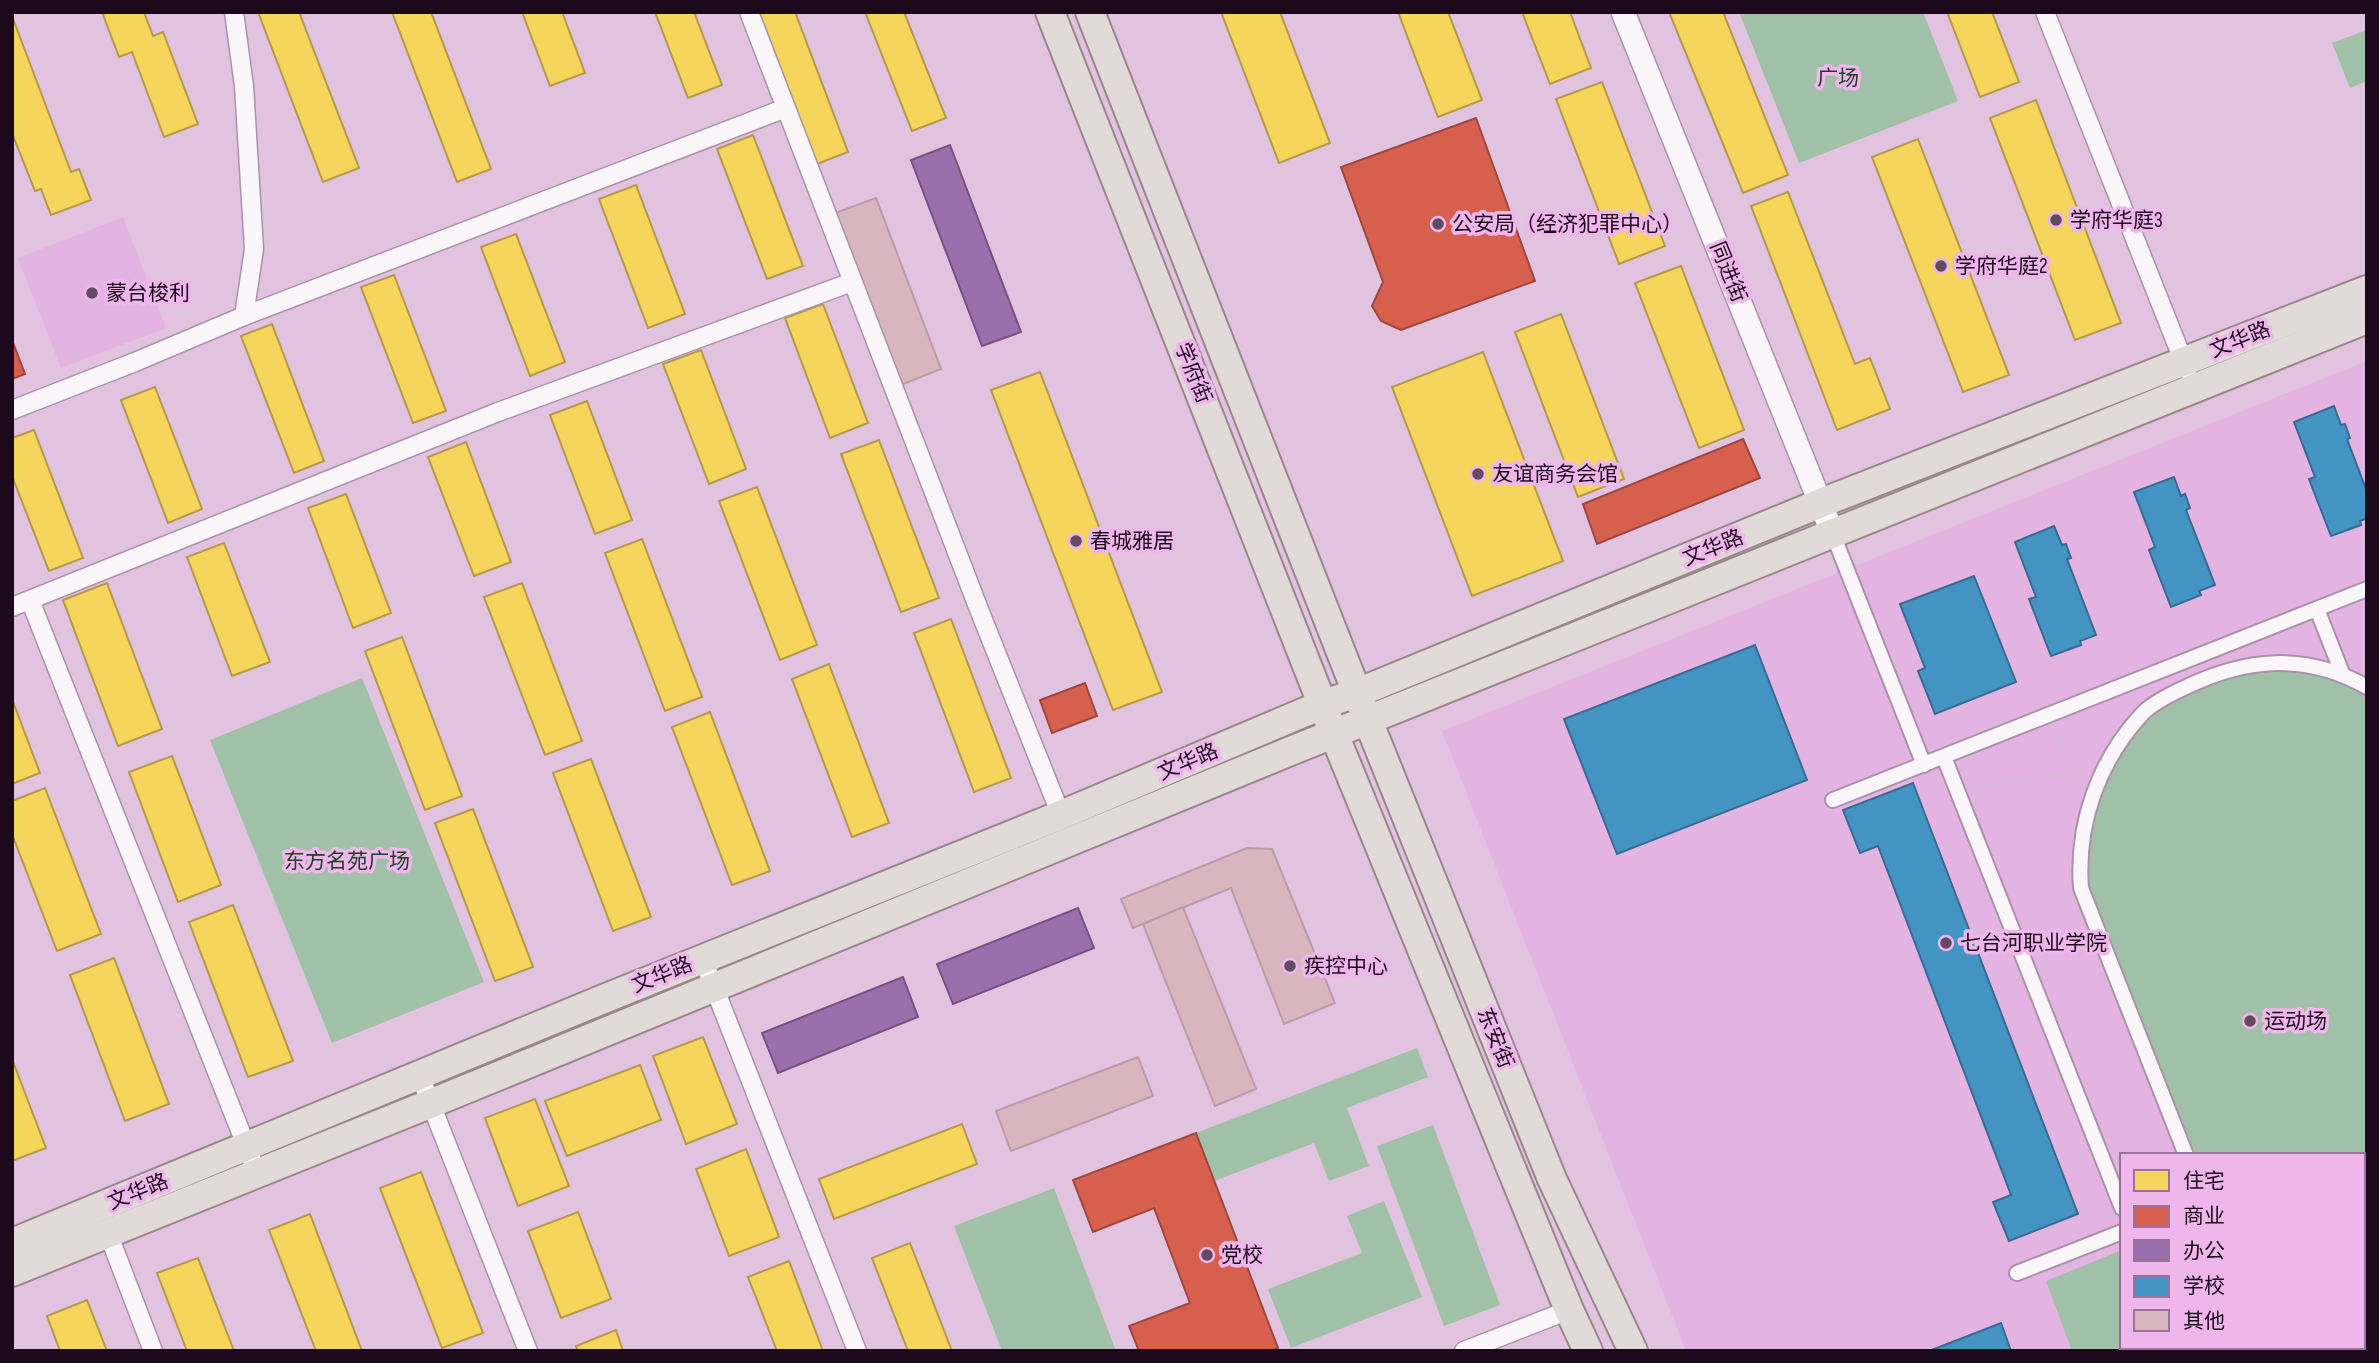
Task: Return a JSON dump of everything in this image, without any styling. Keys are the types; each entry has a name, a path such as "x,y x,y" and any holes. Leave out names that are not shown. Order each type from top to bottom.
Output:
{"main road":[{"name":"学府街","path":"1050,12 1335,734"},
{"name":"学府街","path":"1090,12 1369,721"},
{"name":"文华路","path":"12,1243 432,1103 1832,533 2188,375 2367,290"},
{"name":"文华路","path":"12,1272 107,1233 420,1076 1061,815 1324,704 1357,693 1821,503 2188,375 2367,319"},
{"name":"东安街","path":"1369,721 1552,1179 1633,1351"},
{"name":"东安街","path":"1335,734 1588,1351"}],"street":[{"path":"234,12 244,86 254,250 244,316"},
{"path":"749,12 1061,815"},
{"name":"同进街","path":"1623,12 1832,533"},
{"path":"2045,12 2188,375"},
{"path":"12,410 244,316 786,108"},
{"path":"12,607 498,412 852,282"},
{"path":"1832,533 1924,765"},
{"path":"1833,800 2367,589"},
{"path":"30,600 252,1161"},
{"path":"2317,609 2342,673"},
{"path":"2185,1153 2081,888 2079,860 2083,828 2102,771 2145,711 2212,674 2261,662 2291,663 2342,673 2367,687"},
{"path":"1944,757 2120,1203"},
{"path":"703,959 857,1351"},
{"path":"420,1076 528,1351"},
{"path":"107,1233 153,1351"},
{"path":"2017,1273 2120,1233"},
{"path":"1464,1351 1569,1310"}],"path":[{"path":"2051,714 2074,774 2095,791"},
{"path":"1957,791 2074,774"}],"shaded area":[{"name":"蒙台梭利","path":"123,217 166,328 61,368 18,258"},
{"name":"七台河职业学院","path":"2367,361 2367,1345 2365,1153 2120,1153 2120,1349 2356,1349 1686,1351 1442,731"}],"green space":[{"name":"广场","path":"1739,12 1923,12 1958,101 1799,163"},
{"path":"2367,30 2367,81 2350,88 2332,43"},
{"name":"运动场","path":"2291,663 2367,687 2367,1280 2365,1153 2185,1153 2081,888 2092,798 2145,711 2212,674"},
{"name":"东方名苑广场","path":"362,678 484,982 332,1043 210,740"},
{"path":"1417,1048 1428,1077 1347,1108 1369,1166 1329,1181 1314,1143 1214,1181 1196,1133"},
{"path":"1433,1125 1500,1305 1444,1326 1377,1146"},
{"path":"1054,1188 1116,1351 1002,1351 954,1226"},
{"path":"1384,1201 1422,1297 1291,1348 1268,1289 1362,1253 1347,1216"},
{"path":"2120,1251 2120,1349 2238,1351 2072,1351 2046,1281"}],"building: 住宅":[{"path":"102,12 144,12 153,36 163,32 198,124 164,137 132,52 119,57"},
{"path":"258,12 299,12 359,168 323,182"},
{"path":"392,12 431,12 491,169 457,182"},
{"path":"522,12 562,12 585,73 550,86"},
{"path":"655,12 694,12 722,85 688,98"},
{"path":"759,12 795,12 848,152 817,164"},
{"path":"865,12 904,12 946,118 912,131"},
{"path":"1221,12 1280,12 1330,143 1279,163"},
{"path":"1398,12 1448,12 1482,100 1438,117"},
{"path":"1522,12 1570,12 1591,68 1550,84"},
{"path":"1669,12 1723,12 1788,175 1743,193"},
{"path":"1947,12 1992,12 2019,82 1980,97"},
{"path":"12,16 71,172 79,169 91,200 51,215 41,189 35,191 12,133"},
{"path":"1602,82 1665,246 1619,264 1556,99"},
{"name":"学府华庭3","path":"2036,100 2121,323 2075,340 1990,118"},
{"path":"753,135 803,266 767,279 717,149"},
{"name":"学府华庭2","path":"1918,139 2009,375 1963,392 1872,157"},
{"path":"636,185 685,314 648,328 599,199"},
{"path":"1788,192 1855,364 1870,358 1890,409 1837,430 1751,206"},
{"path":"516,234 565,362 530,376 481,247"},
{"path":"1681,266 1744,430 1699,448 1635,283"},
{"path":"394,275 446,411 413,423 361,287"},
{"path":"823,304 868,423 830,438 785,318"},
{"path":"1561,314 1624,479 1578,497 1515,332"},
{"path":"272,324 324,461 294,473 241,336"},
{"path":"701,350 746,469 709,484 663,364"},
{"name":"友谊商务会馆","path":"1483,352 1563,561 1472,596 1392,387"},
{"name":"春城雅居","path":"1040,372 1162,692 1113,710 991,390"},
{"path":"155,387 202,509 168,523 121,400"},
{"path":"587,401 632,520 595,534 550,415"},
{"path":"34,430 83,558 49,571 12,476 12,438"},
{"path":"879,440 939,598 901,612 841,454"},
{"path":"466,442 511,562 474,576 428,457"},
{"path":"757,487 817,645 780,660 719,501"},
{"path":"346,494 391,613 353,628 308,508"},
{"path":"642,539 702,697 665,711 605,553"},
{"path":"224,543 270,662 232,676 187,557"},
{"path":"107,583 162,729 118,746 63,600"},
{"path":"522,583 582,741 545,755 484,597"},
{"path":"951,619 1011,778 974,792 914,633"},
{"path":"402,637 462,796 425,810 365,651"},
{"path":"829,664 889,823 852,837 792,679"},
{"path":"12,699 40,773 12,784"},
{"path":"710,712 770,871 732,885 672,727"},
{"path":"172,756 221,885 178,902 129,772"},
{"path":"591,759 651,917 613,931 553,773"},
{"path":"45,788 101,934 57,951 12,834 12,801"},
{"path":"473,809 533,967 495,981 435,823"},
{"path":"233,905 293,1061 248,1077 189,922"},
{"path":"114,958 169,1104 125,1121 70,975"},
{"path":"703,1037 737,1124 686,1144 653,1056"},
{"path":"12,1059 46,1148 12,1161"},
{"path":"640,1065 661,1120 567,1156 545,1101"},
{"path":"535,1099 569,1186 518,1206 485,1118"},
{"path":"962,1124 977,1164 834,1219 819,1179"},
{"path":"746,1149 779,1237 729,1256 696,1169"},
{"path":"421,1172 483,1333 442,1348 380,1188"},
{"path":"578,1212 611,1299 561,1318 528,1231"},
{"path":"310,1214 362,1351 316,1351 269,1230"},
{"path":"910,1243 952,1351 908,1351 872,1258"},
{"path":"198,1258 234,1351 187,1351 157,1273"},
{"path":"789,1261 823,1351 777,1351 748,1277"},
{"path":"87,1300 107,1351 60,1351 47,1316"},
{"path":"616,1330 623,1351 578,1351 576,1346"}],"building: 商业":[{"name":"公安局（经济犯罪中心）","path":"1476,118 1535,281 1401,330 1381,321 1372,306 1383,282 1341,167"},
{"path":"12,340 25,374 12,379"},
{"path":"1743,439 1760,478 1597,544 1583,504"},
{"path":"1085,683 1097,716 1052,733 1040,700"},
{"name":"党校","path":"1196,1133 1278,1348 1272,1351 1139,1351 1129,1326 1190,1303 1154,1208 1093,1232 1073,1180"}],"building: 办公":[{"path":"950,145 1021,332 982,346 911,160"},
{"path":"1078,908 1094,948 953,1004 937,964"},
{"path":"903,977 918,1017 778,1073 762,1033"}],"building: 学校":[{"path":"2334,406 2341,425 2345,424 2350,438 2347,439 2367,492 2367,518 2360,521 2361,525 2331,536 2309,479 2315,477 2294,422"},
{"path":"2174,477 2181,496 2185,494 2190,508 2186,510 2215,585 2199,591 2201,595 2171,607 2149,550 2155,547 2134,492"},
{"path":"2054,526 2062,545 2066,544 2071,558 2067,559 2096,635 2080,641 2081,645 2051,656 2029,599 2036,597 2015,542"},
{"path":"1974,576 2016,682 1935,714 1918,671 1925,668 1900,604"},
{"path":"1755,645 1807,780 1617,854 1564,719"},
{"path":"1913,783 2078,1214 2009,1241 1993,1202 2011,1195 1878,846 1860,853 1843,810"},
{"path":"2001,1323 2011,1351 1929,1351"}],"building: 其他":[{"path":"876,198 941,369 901,385 835,213"},
{"name":"疾控中心","path":"1247,848 1272,849 1335,1003 1284,1024 1231,888 1133,928 1121,899"},
{"path":"1183,907 1256,1089 1215,1106 1143,924"},
{"path":"1138,1057 1153,1096 1011,1151 996,1111"}],"place":[{"name":"学府华庭3","path":"2056,220"},
{"name":"公安局（经济犯罪中心）","path":"1438,224"},
{"name":"学府华庭2","path":"1941,266"},
{"name":"蒙台梭利","path":"92,293"},
{"name":"友谊商务会馆","path":"1478,474"},
{"name":"春城雅居","path":"1076,541"},
{"name":"七台河职业学院","path":"1946,943"},
{"name":"疾控中心","path":"1290,966"},
{"name":"运动场","path":"2250,1021"},
{"name":"党校","path":"1207,1255"}]}
